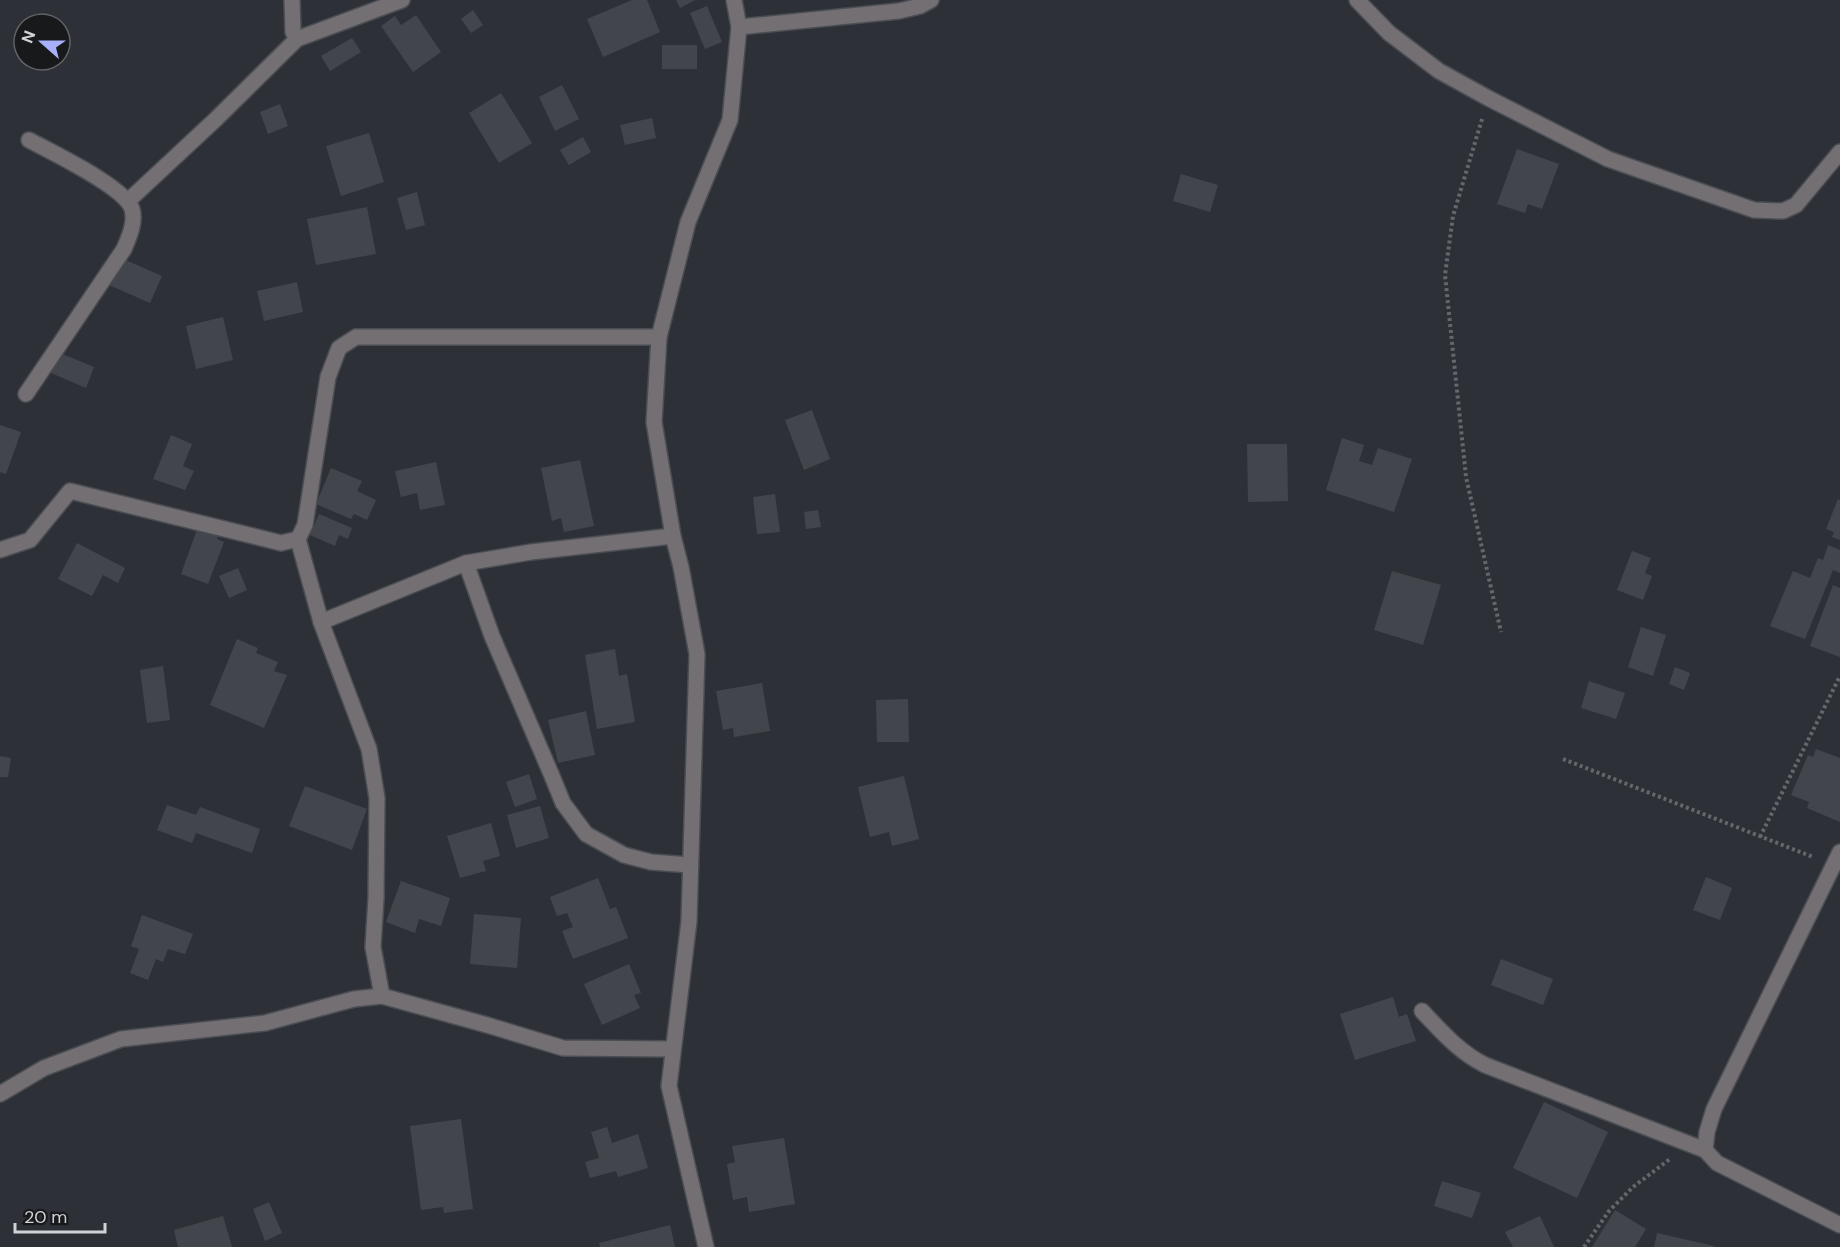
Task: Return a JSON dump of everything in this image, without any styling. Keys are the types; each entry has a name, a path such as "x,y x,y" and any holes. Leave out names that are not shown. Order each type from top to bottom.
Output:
{"street":[{"path":"292,0 293,32 297,39"},
{"path":"128,201 297,39 402,0"},
{"path":"706,1247 669,1086 689,921 697,654 673,536 654,422 659,337 688,222 730,120 739,27 734,0"},
{"path":"739,27 899,10 920,6 931,0"},
{"path":"1357,0 1389,33 1439,71 1488,98 1608,159 1754,210 1783,211 1796,205 1840,152"},
{"path":"26,394 124,249 132,228 133,210 128,201 100,178 29,140"},
{"path":"382,996 373,947 376,898 376,798 369,749 321,622 298,539 305,525 328,377 339,348 356,337 659,337"},
{"path":"0,550 30,540 70,491 281,543 298,539"},
{"path":"321,622 466,563 531,552 673,536"},
{"path":"466,563 492,636 563,803 586,834 624,855 651,862 690,865"},
{"path":"1705,1149 1707,1131 1714,1109 1837,858"},
{"path":"0,1094 44,1068 121,1039 266,1023 354,999 382,996 562,1048 673,1049"},
{"path":"1422,1011 1452,1043 1469,1057 1705,1149 1717,1163 1840,1225"}],"path":[{"path":"1488,98 1453,216 1445,275 1466,477 1501,632"},
{"path":"1760,837 1840,676"},
{"path":"1563,759 1760,837 1837,858"},
{"path":"1584,1247 1608,1211 1633,1187 1690,1144"}],"building":[{"path":"632,0 647,0 660,32 603,57 587,19"},
{"path":"676,0 695,0 680,8"},
{"path":"707,6 722,42 705,49 690,13"},
{"path":"473,10 483,25 471,33 461,19"},
{"path":"416,15 441,52 413,72 381,26 395,16 401,25"},
{"path":"352,38 361,52 330,71 321,56"},
{"path":"662,45 697,45 697,69 662,69"},
{"path":"562,85 579,119 555,131 539,97"},
{"path":"501,93 532,143 499,163 469,113"},
{"path":"280,104 288,126 268,134 260,112"},
{"path":"652,118 656,138 625,145 620,125"},
{"path":"369,133 384,182 341,196 326,146"},
{"path":"583,137 591,152 569,165 560,150"},
{"path":"1517,149 1559,164 1542,209 1528,204 1525,213 1497,204"},
{"path":"1181,174 1218,185 1210,212 1173,201"},
{"path":"417,192 425,225 406,230 397,198"},
{"path":"367,207 376,254 316,265 307,219"},
{"path":"121,258 162,276 150,303 109,285"},
{"path":"297,282 303,312 264,321 257,291"},
{"path":"223,317 233,360 196,369 186,326"},
{"path":"60,353 94,367 86,388 51,373"},
{"path":"812,410 830,459 804,470 785,420"},
{"path":"0,425 21,432 6,474 0,472"},
{"path":"171,435 192,444 183,466 194,471 185,490 153,479"},
{"path":"1342,438 1364,445 1359,461 1372,465 1378,448 1412,459 1394,512 1326,490"},
{"path":"1247,444 1287,444 1288,501 1248,502"},
{"path":"580,460 594,526 564,532 561,518 552,521 541,468"},
{"path":"436,462 445,505 420,510 417,493 401,497 395,471"},
{"path":"331,468 362,481 357,491 376,500 367,520 354,514 351,519 316,504"},
{"path":"775,494 780,532 757,534 753,497"},
{"path":"1838,499 1840,500 1840,540 1832,537 1834,532 1826,529"},
{"path":"818,510 821,527 806,529 804,512"},
{"path":"319,514 352,528 348,539 339,535 335,546 310,535"},
{"path":"199,524 220,532 217,539 224,542 208,584 181,574"},
{"path":"77,543 125,568 118,583 103,575 92,596 58,579"},
{"path":"1828,545 1840,550 1840,573 1833,570 1805,639 1770,626 1793,571 1810,578 1818,558 1823,560"},
{"path":"1632,551 1651,558 1645,573 1652,576 1643,600 1617,590"},
{"path":"238,568 247,590 229,598 219,576"},
{"path":"1392,571 1441,585 1423,645 1374,630"},
{"path":"1833,585 1840,588 1840,657 1810,646"},
{"path":"1641,627 1666,635 1653,676 1628,667"},
{"path":"237,639 258,648 256,653 278,662 274,671 287,675 264,728 210,705"},
{"path":"615,649 619,676 627,674 635,722 597,729 585,655"},
{"path":"163,666 170,720 147,723 140,670"},
{"path":"1675,667 1690,673 1684,690 1669,684"},
{"path":"1589,681 1625,693 1616,719 1581,708"},
{"path":"762,683 770,731 734,737 733,728 723,730 716,691"},
{"path":"908,699 909,742 877,742 876,700"},
{"path":"586,711 595,755 558,763 548,720"},
{"path":"1816,749 1840,758 1840,822 1807,808 1809,802 1791,795 1808,755 1813,757"},
{"path":"0,756 11,758 8,777 0,777"},
{"path":"529,774 537,799 515,807 506,782"},
{"path":"904,776 919,839 892,846 889,832 870,837 858,787"},
{"path":"305,786 367,809 352,850 289,826"},
{"path":"167,805 196,815 200,807 260,829 252,853 196,833 192,843 157,830"},
{"path":"540,806 549,838 516,848 507,815"},
{"path":"491,823 500,856 483,861 486,871 460,878 447,836"},
{"path":"1706,877 1732,888 1720,920 1693,910"},
{"path":"598,878 610,909 616,907 628,938 573,959 562,931 573,927 567,913 557,916 550,897"},
{"path":"401,881 450,898 441,926 419,919 415,933 386,922"},
{"path":"474,914 521,918 517,968 470,964"},
{"path":"142,915 193,934 185,954 168,949 163,962 156,959 148,980 130,973 139,949 131,946"},
{"path":"1501,959 1553,979 1543,1005 1491,985"},
{"path":"629,964 641,993 634,995 640,1008 602,1025 584,984"},
{"path":"1393,997 1399,1017 1407,1014 1416,1041 1355,1060 1340,1014"},
{"path":"1544,1102 1608,1132 1577,1198 1513,1168"},
{"path":"461,1119 473,1209 444,1213 443,1207 421,1210 410,1126"},
{"path":"607,1127 612,1143 638,1134 648,1168 618,1177 616,1171 590,1178 585,1162 599,1158 591,1132"},
{"path":"784,1138 795,1204 749,1212 747,1197 733,1200 727,1164 735,1162 732,1146"},
{"path":"1442,1181 1481,1193 1472,1218 1434,1206"},
{"path":"269,1202 282,1233 265,1241 253,1209"},
{"path":"1615,1210 1646,1229 1635,1247 1592,1247"},
{"path":"223,1216 232,1247 178,1247 174,1230"},
{"path":"1540,1216 1554,1247 1513,1247 1505,1232"},
{"path":"670,1225 675,1247 600,1247 599,1243"},
{"path":"1657,1233 1714,1246 1714,1247 1654,1247"}]}
